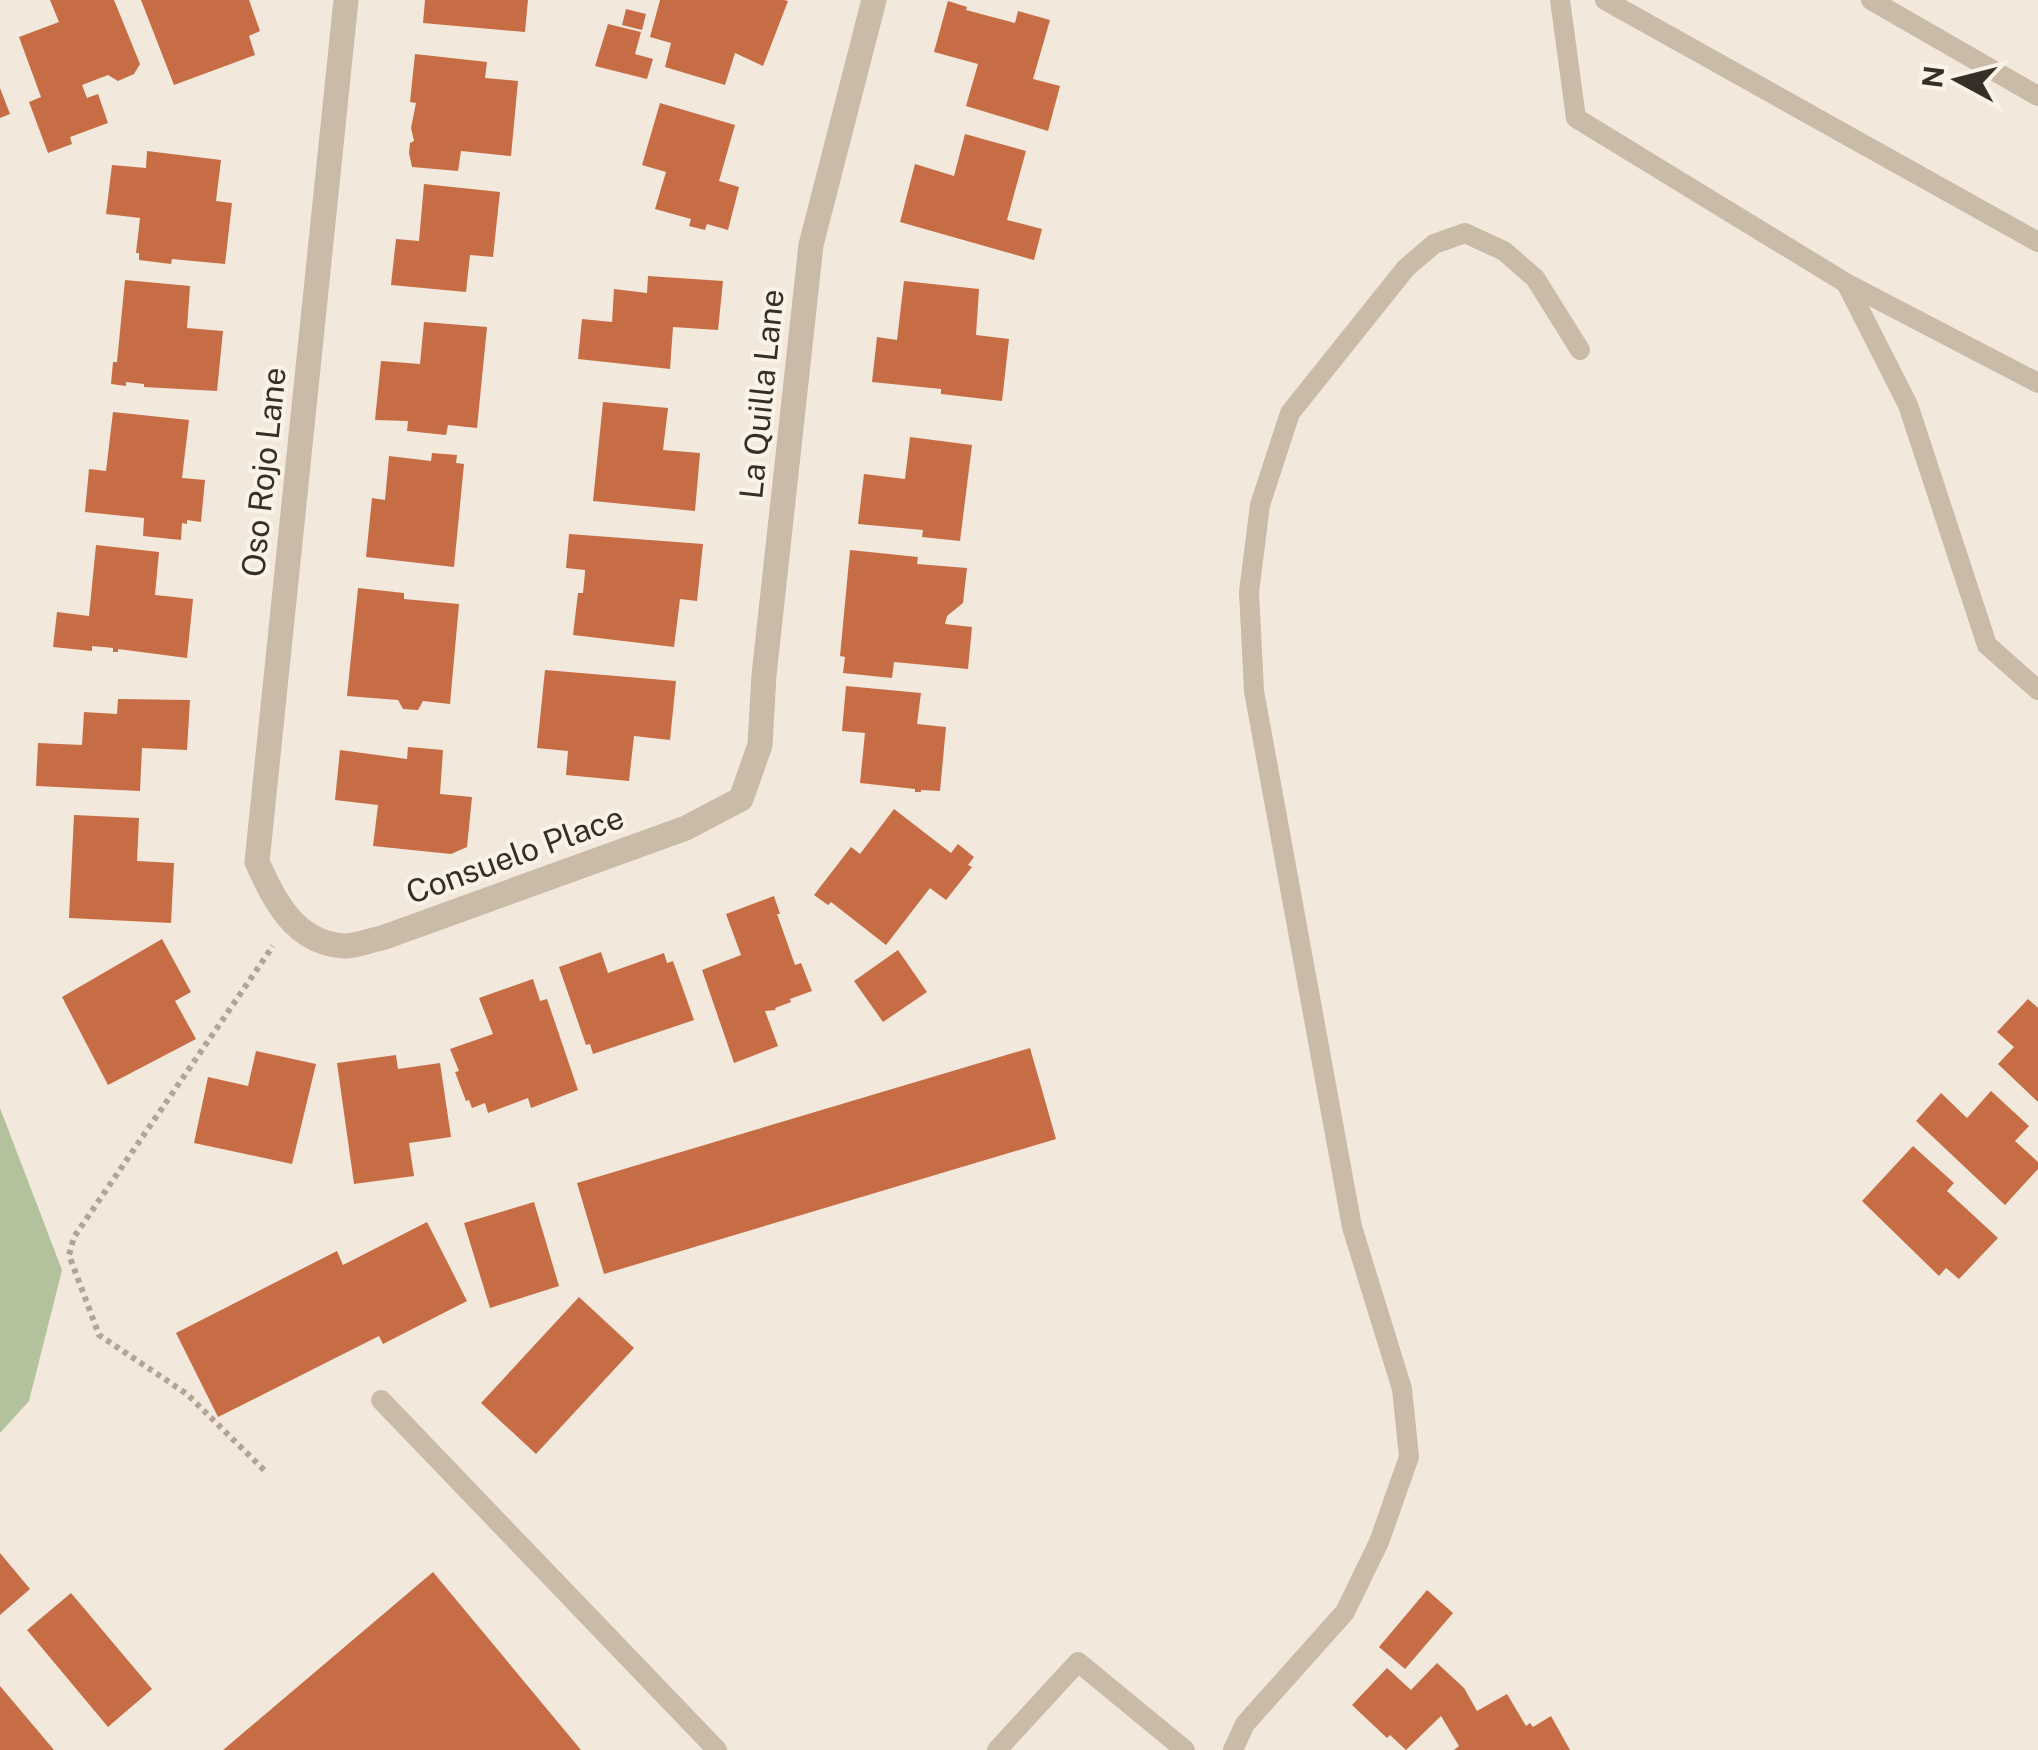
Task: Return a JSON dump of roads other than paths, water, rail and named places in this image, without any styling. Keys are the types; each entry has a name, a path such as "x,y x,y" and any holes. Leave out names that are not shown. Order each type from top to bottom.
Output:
{"street":[{"name":"Oso Rojo Lane","path":"298,928 277,906 257,862 346,0"},
{"name":"La Quilla Lane","path":"740,799 760,746 764,675 811,245 874,0"},
{"name":"Consuelo Place","path":"298,928 345,946 382,938 686,828 740,799"}],"lane":[{"path":"1560,0 1576,118 1846,283 2038,383"},
{"path":"1606,0 2038,242"},
{"path":"1872,0 2038,96"},
{"path":"1233,1750 1244,1724 1346,1612 1379,1542 1409,1457 1402,1389 1352,1227 1254,690 1249,592 1260,505 1290,413 1406,268 1434,244 1465,233 1504,251 1535,278 1580,350"},
{"path":"1846,283 1908,405 1987,646 2038,690"},
{"path":"381,1400 717,1750"},
{"path":"997,1750 1078,1662 1185,1750"}]}
